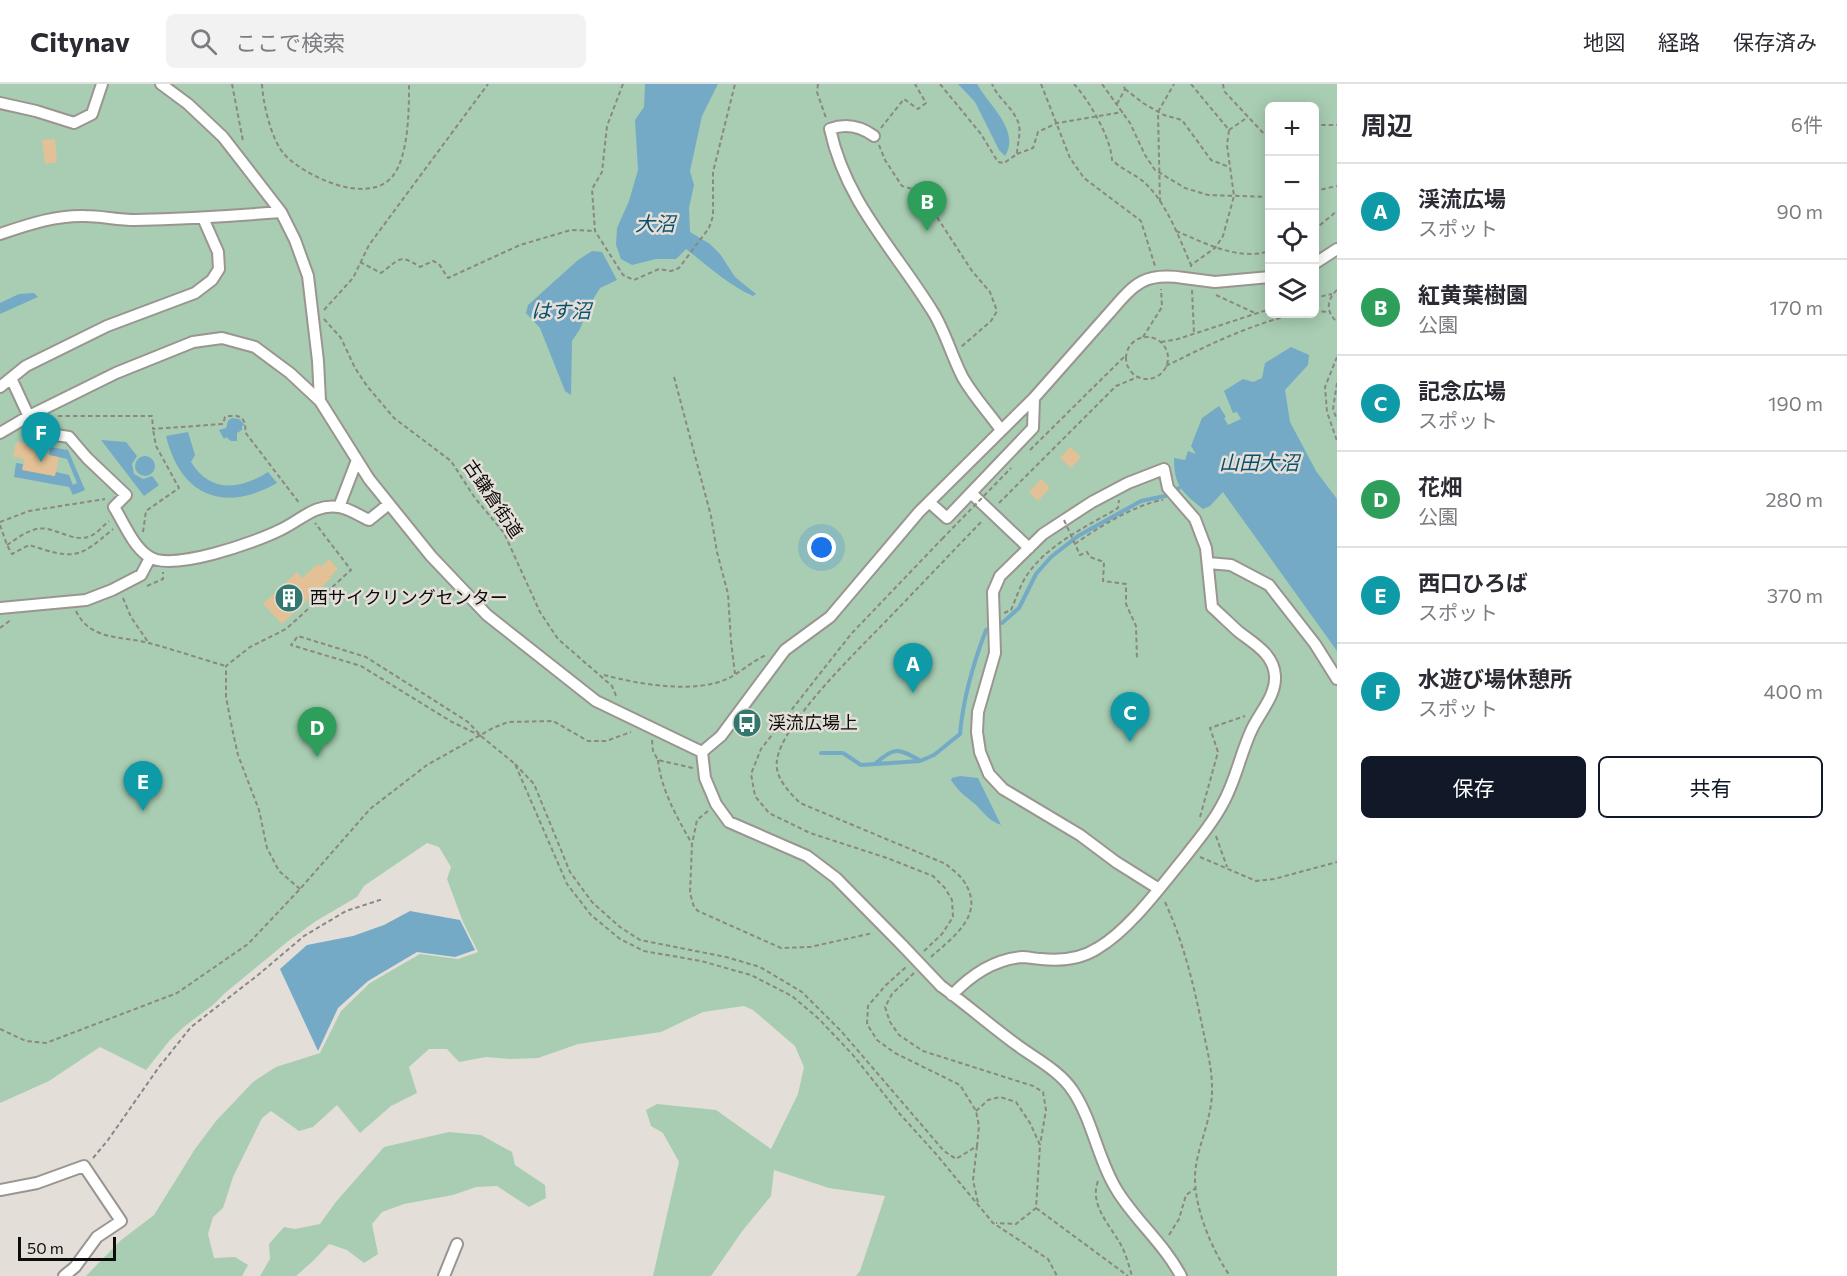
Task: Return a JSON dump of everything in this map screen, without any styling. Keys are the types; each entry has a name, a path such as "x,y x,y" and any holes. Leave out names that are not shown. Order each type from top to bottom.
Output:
{"street":[{"path":"0,103 74,123 92,114 102,84"},
{"path":"161,84 188,104 223,137 281,212 295,240 308,276 318,361 320,401"},
{"path":"874,136 863,128 841,125 831,129 836,154 855,197 934,314 964,380 1001,430"},
{"path":"0,234 31,223 62,216 123,220 202,218 281,212"},
{"path":"0,387 26,366 107,326 195,292 212,280 219,269 218,252 202,218"},
{"path":"1319,261 1337,249"},
{"path":"702,752 721,736 785,650 830,617 929,502 1034,398 1133,286 1146,279 1170,276 1215,282 1265,277"},
{"path":"0,433 116,372 193,342 222,338 255,347 290,373 320,401 357,460 389,504 430,556 487,615 596,701 702,752"},
{"path":"11,378 36,432 69,437 87,458 126,495 119,514 140,550 158,561 175,561 231,550 283,529 307,513 319,509 339,507 369,520 389,504"},
{"path":"929,502 947,518 1033,428 1034,398"},
{"path":"339,507 357,460"},
{"path":"952,994 982,970 1000,962 1024,957 1043,960 1080,957 1097,949 1122,931 1159,889 1188,853 1222,806 1235,778 1252,730 1270,700 1275,676 1269,660 1257,644 1239,632 1212,607 1206,548 1195,519 1174,494 1164,469 1120,487 1064,520 1043,534 1000,576 993,592 995,652 978,712 977,732 980,752 989,774 1003,789 1080,835 1116,862 1159,889"},
{"path":"971,493 1029,548"},
{"path":"0,608 86,600 141,575 150,558"},
{"path":"1208,563 1231,566 1269,585 1315,644 1337,679"},
{"path":"702,752 705,778 716,804 729,822 807,856 836,878 941,986 1019,1047 1044,1062 1073,1090 1117,1190 1134,1215 1163,1246 1181,1276"},
{"path":"0,1190 37,1183 84,1166 121,1221 97,1237 75,1267 64,1276"},
{"path":"444,1276 457,1244"}],"path":[{"path":"232,84 244,147"},
{"path":"262,84 270,126 283,153 308,172 339,186 359,189 379,186 391,178 402,157 408,128 409,84"},
{"path":"488,84 369,245 360,262 381,273 401,258 407,258 420,267 434,261 439,264 448,278 520,245 571,230 595,231"},
{"path":"624,84 607,126 603,172 592,189 595,231 622,275 634,280 659,269 671,271 680,268 709,228 713,216 713,172 735,84"},
{"path":"818,84 817,92 831,129"},
{"path":"915,84 926,103 918,109 904,99 874,136 878,140 885,160 902,186 920,191 972,271 990,292 997,311 991,321 952,355"},
{"path":"940,84 981,134 998,162 1004,163 1017,154 1033,148 1038,132 1057,123 1122,112"},
{"path":"992,84 995,92 1008,105 1019,125 1017,154"},
{"path":"1041,84 1070,158 1084,178 1141,221 1157,274"},
{"path":"1074,84 1084,95 1112,149 1112,160 1146,184 1160,202 1176,231 1191,265 1188,278 1194,334"},
{"path":"1102,84 1131,123 1145,155 1159,173 1185,188 1208,195 1265,196"},
{"path":"1123,84 1125,89 1143,103 1158,112 1182,120 1211,160 1230,167"},
{"path":"1160,202 1158,112 1174,84"},
{"path":"1191,84 1229,130 1227,145 1234,196 1223,236 1215,248 1191,265"},
{"path":"1223,84 1224,91 1265,135"},
{"path":"1116,104 1125,89"},
{"path":"1229,130 1248,117"},
{"path":"1319,126 1337,125"},
{"path":"1319,190 1337,186"},
{"path":"1319,226 1337,211"},
{"path":"1176,231 1215,248 1235,253 1265,252"},
{"name":"古鎌倉街道","path":"360,262 353,278 320,314 341,338 355,368 394,418 450,461 475,498 504,533 540,612 558,639 612,686 623,714"},
{"path":"1205,280 1214,294 1257,314"},
{"path":"1143,337 1162,307 1160,282"},
{"path":"1337,290 1328,305 1329,312 1337,322"},
{"path":"1319,297 1333,294"},
{"path":"1161,342 1194,334 1265,311"},
{"path":"1319,311 1329,312"},
{"path":"1126,355 1128,368 1138,377 1144,379 1157,376 1166,366 1227,336 1277,318"},
{"path":"1028,452 1126,355 1131,343 1149,336 1161,342 1168,353 1166,366"},
{"path":"1337,357 1325,387 1327,412 1337,441"},
{"path":"674,377 711,516 717,552 728,594 730,642 735,674"},
{"path":"995,507 1116,386 1138,377"},
{"path":"1337,383 1333,409 1337,420"},
{"path":"153,429 223,424 225,417 238,415 243,418 246,424 245,432 351,570 286,629 250,647 226,666"},
{"path":"51,416 152,416 156,446 179,488 146,511 140,550"},
{"path":"921,954 942,934 953,917 952,900 945,888 933,876 810,832 768,813 755,796 751,774 761,749 852,633 1011,468"},
{"path":"994,619 1011,610 1026,576 1042,558 1060,543 1118,508 1120,487"},
{"path":"1075,544 1091,532 1136,509 1174,494"},
{"path":"109,498 119,514 94,546 65,556 29,546 12,554 0,524 29,511 109,498"},
{"path":"7,545 24,533 38,529 52,529 76,538 91,536 119,514"},
{"path":"931,957 963,928 970,915 971,895 963,878 946,864 800,803 785,787 777,760 784,740 795,723 832,678 987,515"},
{"path":"1064,520 1080,555 1087,552 1090,557 1104,562 1103,581 1126,584 1126,604 1136,626 1137,659"},
{"path":"118,587 131,616 148,643"},
{"path":"71,602 82,623 113,639 148,643 226,666"},
{"path":"481,736 452,722 361,666 291,645 298,636 366,657 468,722 534,784 570,872 592,902 620,927 640,940 726,957 760,967 802,992 842,1032 944,1151 956,1159 977,1146"},
{"path":"601,675 634,683 667,686 710,684 728,679 764,655 785,650"},
{"path":"226,666 226,697 238,755 259,810 267,848 279,871 300,889"},
{"path":"1199,818 1218,752 1210,728 1265,709"},
{"path":"0,1029 26,1041 46,1043 177,993 248,944 370,809 427,765 508,722 553,721 588,741 606,741 648,726 653,751 658,760 660,778 669,795 670,805 692,844"},
{"path":"658,760 704,771"},
{"path":"515,764 567,884 591,915 620,939 644,951 701,961 751,975 792,996 819,1019 853,1054 899,1113 993,1223 1048,1259 1057,1276"},
{"path":"716,804 697,820 692,844 690,893 694,907 698,911 781,948 810,947 887,930"},
{"path":"1211,822 1227,869"},
{"path":"1188,853 1256,881 1274,879 1337,862"},
{"path":"1159,889 1178,931 1195,992 1209,1057 1212,1088 1209,1122 1195,1178 1205,1226 1215,1251 1230,1276"},
{"path":"84,1166 97,1154 159,1067 191,1028 304,936 346,911 383,899"},
{"path":"913,961 885,986 868,1006 867,1024 877,1040 895,1053 960,1085 976,1111 979,1126 973,1180 978,1205"},
{"path":"916,972 892,994 885,1007 890,1022 899,1035 923,1051 1033,1086 1043,1092 1046,1110 1040,1145 1036,1208 1016,1224 993,1223"},
{"path":"976,1111 988,1100 1000,1096 1016,1102 1040,1145"},
{"path":"1104,1164 1096,1185 1097,1206 1122,1247 1132,1276"},
{"path":"1163,1246 1179,1219 1186,1195 1197,1188"},
{"path":"1036,1208 1128,1276"}],"green space":[{"path":"0,84 1337,84 1337,1276 856,1276 860,1271 885,1196 829,1188 774,1170 771,1196 743,1230 711,1276 653,1276 679,1162 663,1133 651,1126 646,1110 657,1104 716,1110 771,1149 798,1094 804,1067 795,1046 753,1010 744,1006 703,1012 661,1032 578,1044 538,1058 486,1057 459,1062 447,1049 429,1049 409,1067 417,1093 391,1106 360,1133 337,1105 313,1127 299,1131 271,1111 262,1118 233,1177 223,1208 213,1217 208,1234 214,1258 235,1257 248,1265 242,1276 86,1276 120,1241 154,1215 195,1149 216,1121 253,1082 276,1067 320,1053 341,1011 370,983 420,954 458,959 478,952 463,922 447,879 451,867 439,847 427,843 364,886 357,897 316,921 287,942 185,1026 170,1040 146,1070 100,1047 49,1081 0,1103"},
{"path":"449,1132 481,1135 512,1152 515,1165 545,1185 546,1198 529,1207 497,1186 476,1187 453,1195 404,1204 382,1212 372,1224 378,1254 364,1263 347,1250 329,1244 296,1276 260,1276 270,1259 269,1244 284,1227 295,1229 320,1224 335,1203 384,1147"}],"water":[{"name":"大沼","path":"645,84 718,84 702,116 690,171 694,185 689,208 690,232 710,244 720,254 735,277 756,294 753,296 726,281 686,249 676,259 656,259 632,265 621,259 616,245 617,228 629,201 638,170 635,120 644,107"},
{"path":"958,84 977,84 1001,118 1009,137 1009,147 1005,156 999,150 975,102"},
{"name":"はす沼","path":"592,251 602,252 617,280 600,288 572,341 571,395 565,391 540,328 526,313 528,305 578,260"},
{"path":"34,293 38,297 0,314 0,303 19,294"},
{"name":"山田大沼","path":"1291,347 1309,355 1308,365 1285,390 1290,422 1316,471 1337,499 1337,651 1223,492 1210,506 1203,509 1181,488 1174,468 1174,458 1185,460 1188,451 1196,454 1191,446 1202,418 1219,406 1228,425 1241,419 1237,412 1233,413 1224,391 1243,379 1253,382 1262,378 1265,363"},
{"path":"232,418 239,419 245,425 237,433 237,441 231,441 226,437 224,439 219,430 226,428 228,421"},
{"path":"188,432 195,455 191,462 207,479 216,484 236,485 268,472 277,483 241,497 209,494 195,487 174,460 166,436"},
{"path":"101,440 126,442 137,456 132,464 134,474 143,479 152,476 159,485 144,496"},
{"path":"50,447 68,450 85,490 73,495 69,487 14,477 16,463 23,464 23,470 54,476 56,472 69,475 73,485 77,483 67,459 49,455"},
{"path":"145,456 152,459 155,466 152,473 145,476 138,473 135,466 138,459"},
{"path":"960,776 978,778 1001,825 990,819 962,794 951,780"},
{"path":"410,911 460,920 475,950 455,957 417,952 368,981 338,1008 318,1051 280,969 307,945 353,936 384,925"}],"building":[{"path":"55,139 57,162 45,164 42,140"},
{"path":"16,442 36,446 35,453 59,457 55,476 22,470 24,459 13,457"},
{"path":"1070,447 1081,457 1071,468 1060,458"},
{"path":"1041,479 1050,488 1038,501 1029,492"},
{"name":"西サイクリングセンター","path":"329,559 338,569 282,624 263,604 297,572 302,578 318,564 321,567"}],"waterway":[{"path":"1002,623 1019,608 1036,574 1051,557 1078,536 1141,501 1165,496 1179,488"},
{"path":"821,753 843,753 861,765 920,761 934,755 960,734 973,669 986,630 990,628"},
{"path":"876,763 887,754 896,751 901,751 919,760"}],"place":[{"name":"紅黄葉樹園","path":"927,231"},
{"name":"水遊び場休憩所","path":"41,462"},
{"name":"西サイクリングセンター","path":"289,598"},
{"name":"渓流広場","path":"913,693"},
{"name":"渓流広場上","path":"747,723"},
{"name":"記念広場","path":"1130,742"},
{"name":"花畑","path":"317,757"},
{"name":"西口ひろば","path":"143,811"}]}
